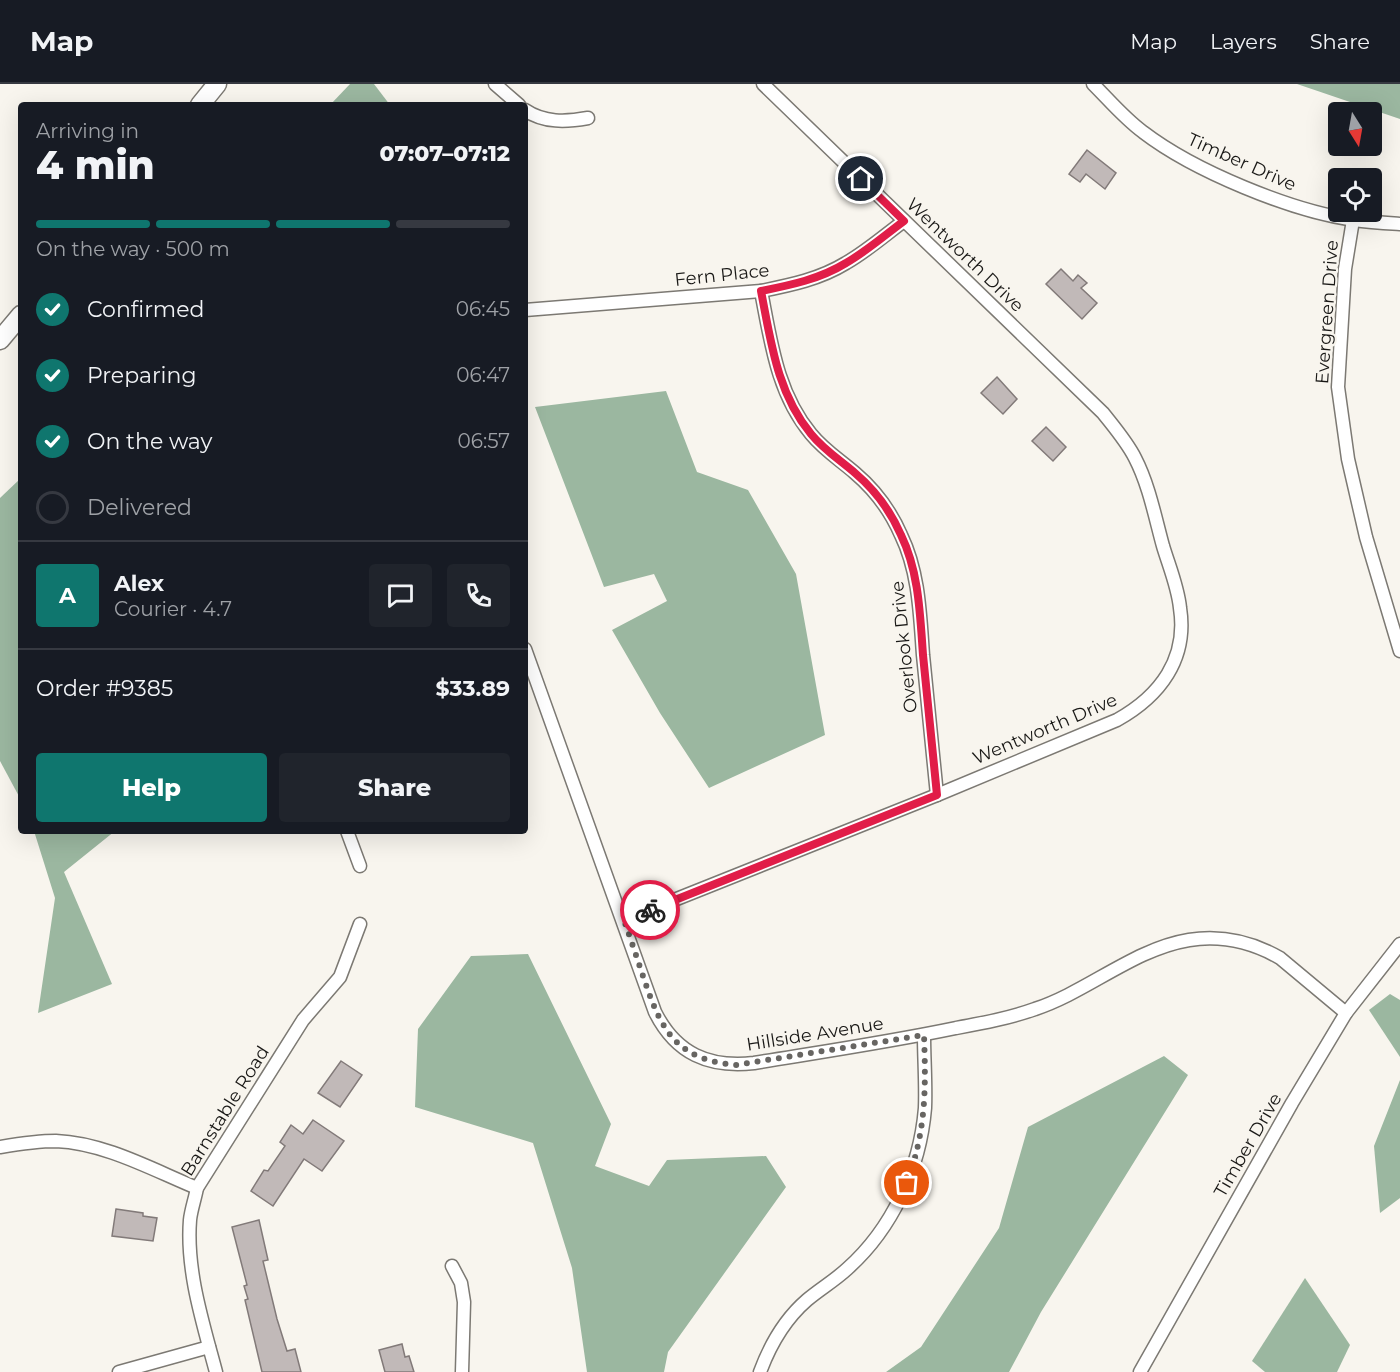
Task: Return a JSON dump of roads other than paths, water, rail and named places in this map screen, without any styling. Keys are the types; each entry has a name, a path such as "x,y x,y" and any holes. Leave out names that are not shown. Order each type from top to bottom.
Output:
{"main road":[{"path":"202,102 217,84"},
{"path":"0,340 18,319"}],"street":[{"path":"495,84 516,102"},
{"name":"Wentworth Drive","path":"624,920 937,795 1117,720 1136,709 1153,695 1166,677 1179,647 1181,614 1146,483 1135,458 1110,422 762,84"},
{"name":"Timber Drive","path":"1093,84 1142,131 1193,162 1293,206 1328,214"},
{"path":"528,111 544,119 558,121 588,118"},
{"name":"Fern Place","path":"528,310 761,291 802,282 847,263 904,221"},
{"name":"Evergreen Drive","path":"1353,222 1345,269 1338,387 1348,459 1366,537 1400,651"},
{"name":"Timber Drive","path":"1376,222 1400,224"},
{"name":"Overlook Drive","path":"761,291 776,367 790,402 824,449 855,473 882,502 897,526 909,553 918,593 937,795"},
{"name":"Hillside Avenue","path":"528,657 661,1023 678,1043 693,1054 710,1061 736,1065 754,1063 924,1035 1005,1018 1038,1008 1152,952 1173,944 1200,939 1235,941 1268,951 1280,958 1346,1013"},
{"path":"348,834 360,866"},
{"name":"Barnstable Road","path":"216,1372 191,1269 190,1217 197,1188 303,1020 340,977 360,924"},
{"name":"Timber Drive","path":"1140,1372 1292,1103 1346,1013 1400,944"},
{"path":"760,1372 775,1339 795,1312 849,1268 867,1249 896,1206 907,1183 921,1134 925,1091 924,1035"},
{"path":"0,1147 55,1141 86,1145 197,1188"},
{"path":"452,1266 461,1283 464,1302 462,1372"},
{"path":"119,1372 209,1347"}]}
